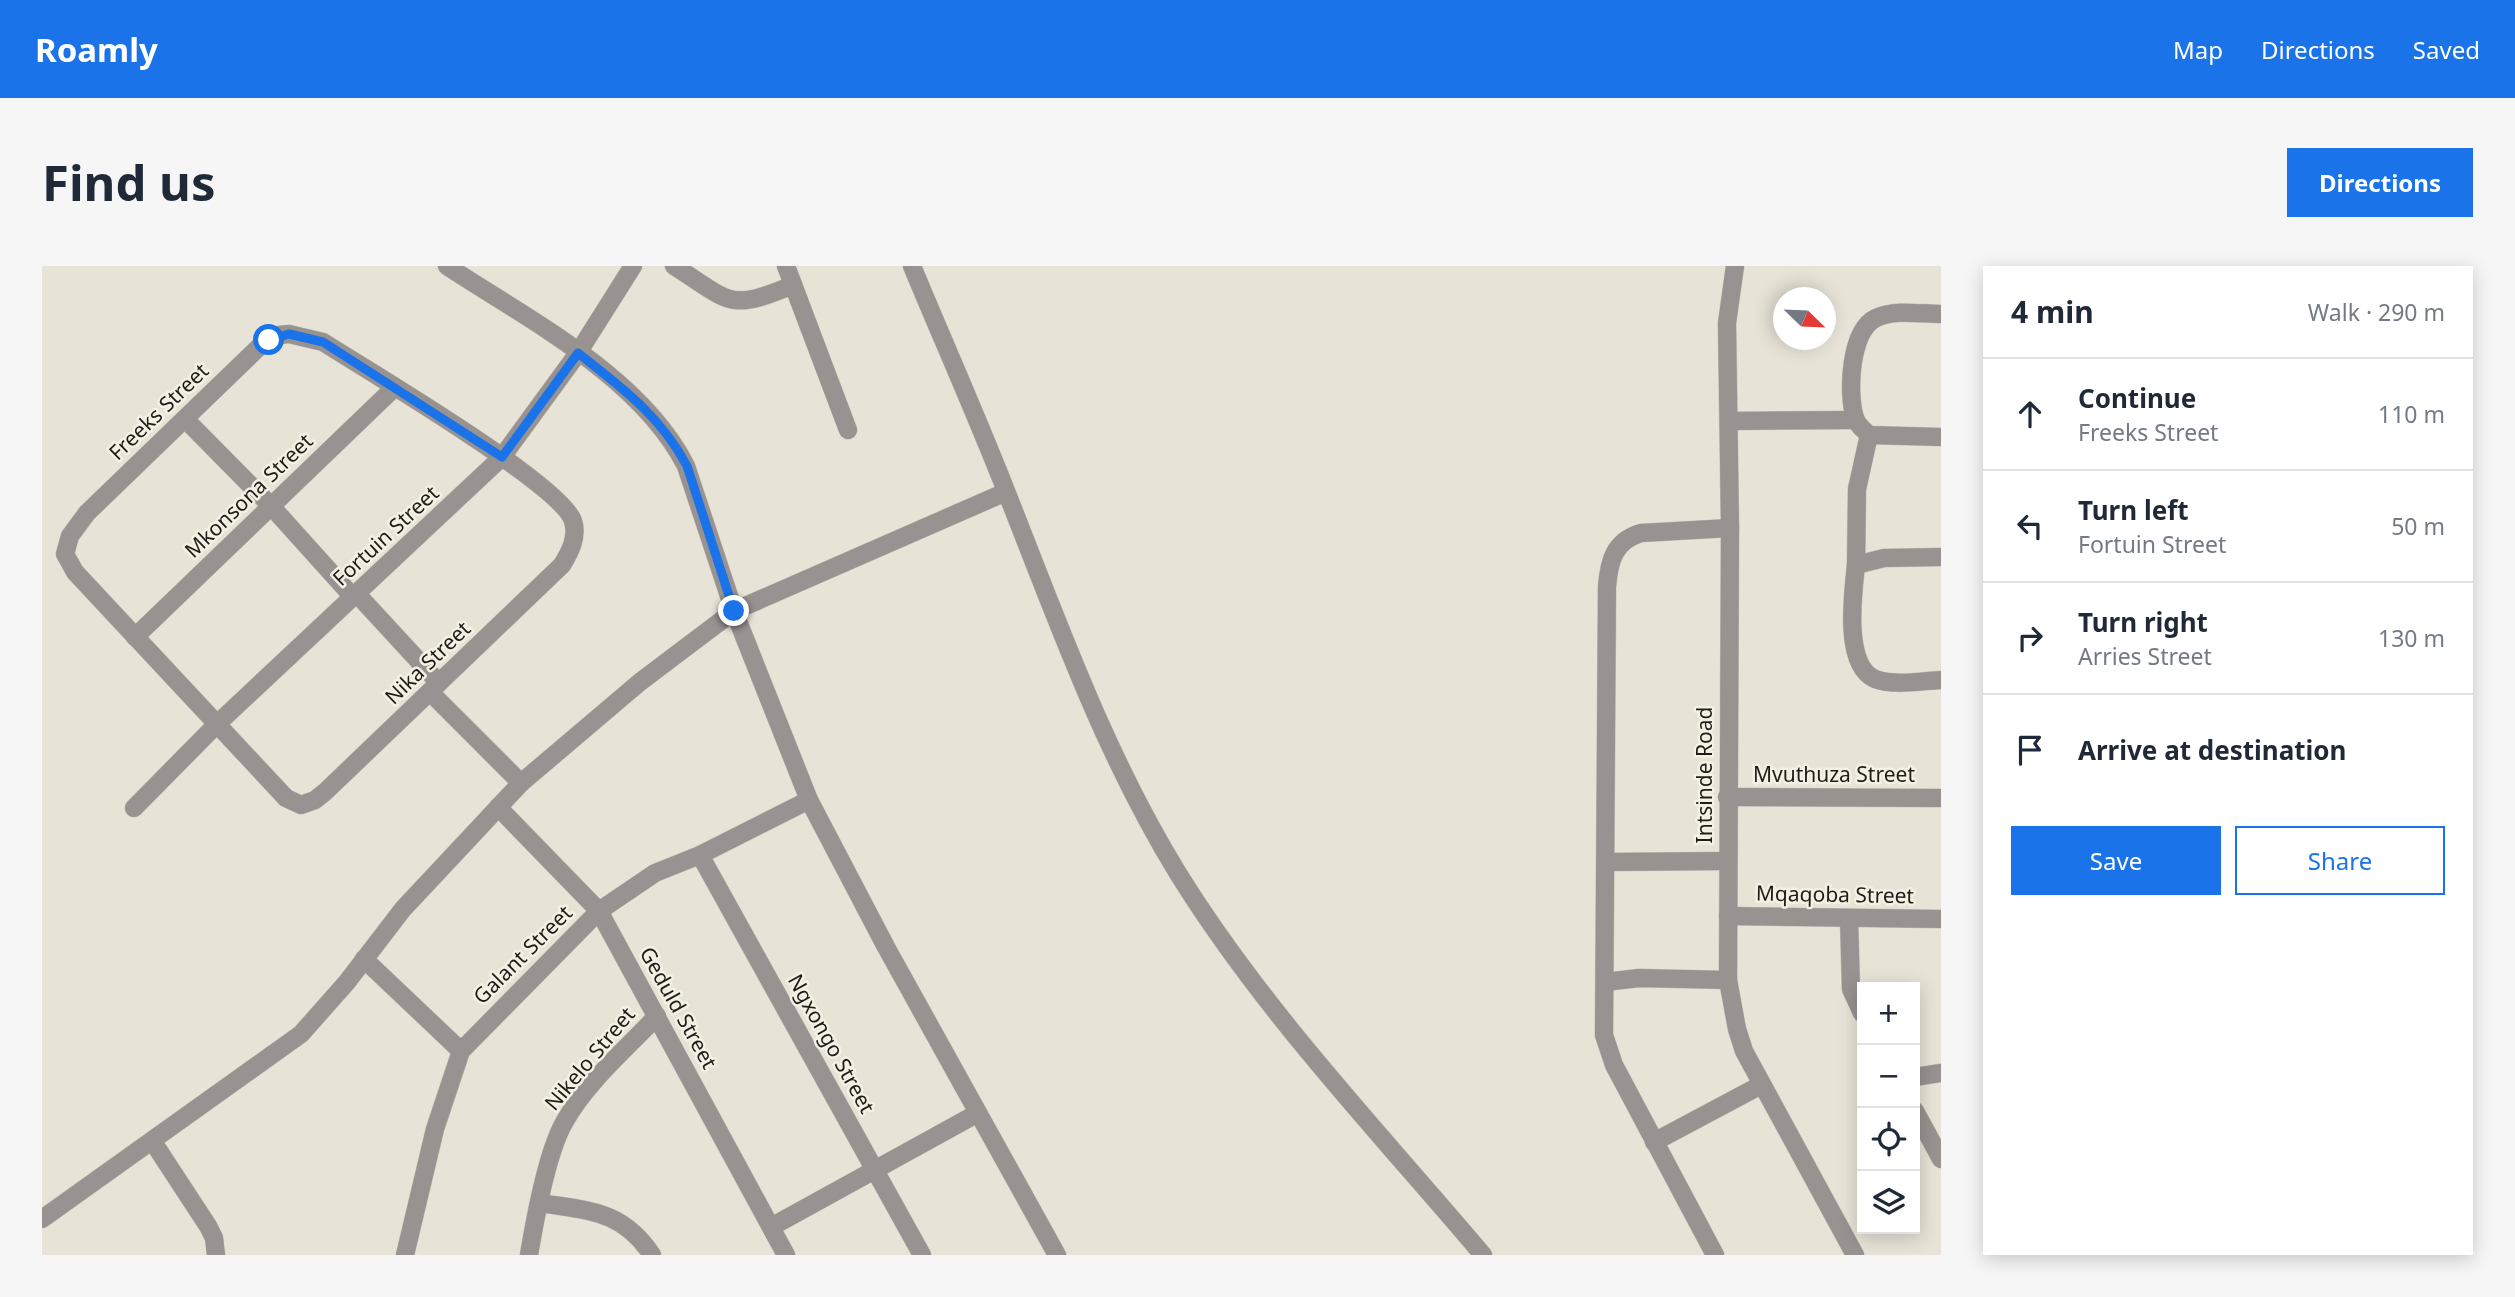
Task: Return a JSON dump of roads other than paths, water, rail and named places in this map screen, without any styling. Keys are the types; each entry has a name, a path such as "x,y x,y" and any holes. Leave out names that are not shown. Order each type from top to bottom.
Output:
{"street":[{"path":"447,266 578,353 650,411 677,447 687,466 734,611 809,800 1057,1255"},
{"name":"Fortuin Street","path":"134,808 216,725 502,457 578,353 633,266"},
{"path":"674,266 733,301 757,300 793,285"},
{"path":"786,266 848,430"},
{"path":"912,266 1068,650 1129,787 1179,875 1234,956 1300,1040 1483,1255"},
{"name":"Intsinde Road","path":"1735,266 1727,323 1730,528 1728,980 1737,1029 1761,1085 1855,1255"},
{"path":"1941,314 1888,314 1868,323 1860,333 1852,389 1856,421 1869,435 1941,437"},
{"name":"Freeks Street","path":"216,725 75,572 65,554 66,545 87,513 259,347 279,335 289,334 323,342 502,457"},
{"name":"Mkonsona Street","path":"135,637 394,388"},
{"path":"185,419 355,595 521,783"},
{"path":"1728,421 1856,421"},
{"path":"1869,435 1857,489 1853,616 1859,665 1875,679 1885,681 1941,680"},
{"name":"Nika Street","path":"216,725 286,798 301,804 315,800 325,792 562,565 570,553 574,528 566,507 555,495 502,457"},
{"path":"42,1219 277,1054 333,999 403,909 521,783 640,682 734,611 1006,492"},
{"path":"1715,1255 1607,1049 1604,1035 1608,862 1607,587 1613,555 1619,544 1641,533 1730,528"},
{"path":"1856,565 1884,558 1941,557"},
{"name":"Mvuthuza Street","path":"1727,797 1941,798"},
{"name":"Galant Street","path":"405,1255 435,1129 461,1051 598,911 655,873 700,855 809,800"},
{"name":"Geduld Street","path":"498,807 598,911 786,1255"},
{"name":"Ngxongo Street","path":"700,855 922,1255"},
{"path":"1608,862 1727,861"},
{"name":"Mqaqoba Street","path":"1728,916 1941,919"},
{"path":"1849,919 1851,989 1857,1002"},
{"path":"364,959 461,1051"},
{"path":"1605,982 1639,978 1728,980"},
{"name":"Nikelo Street","path":"529,1255 563,1123 579,1101 657,1016"},
{"path":"1920,1076 1941,1073"},
{"path":"1654,1142 1761,1085"},
{"path":"771,1227 876,1172 978,1113"},
{"path":"1920,1120 1941,1159"},
{"path":"153,1142 208,1226 214,1238 216,1255"},
{"path":"541,1203 610,1216 634,1232 652,1255"}]}
